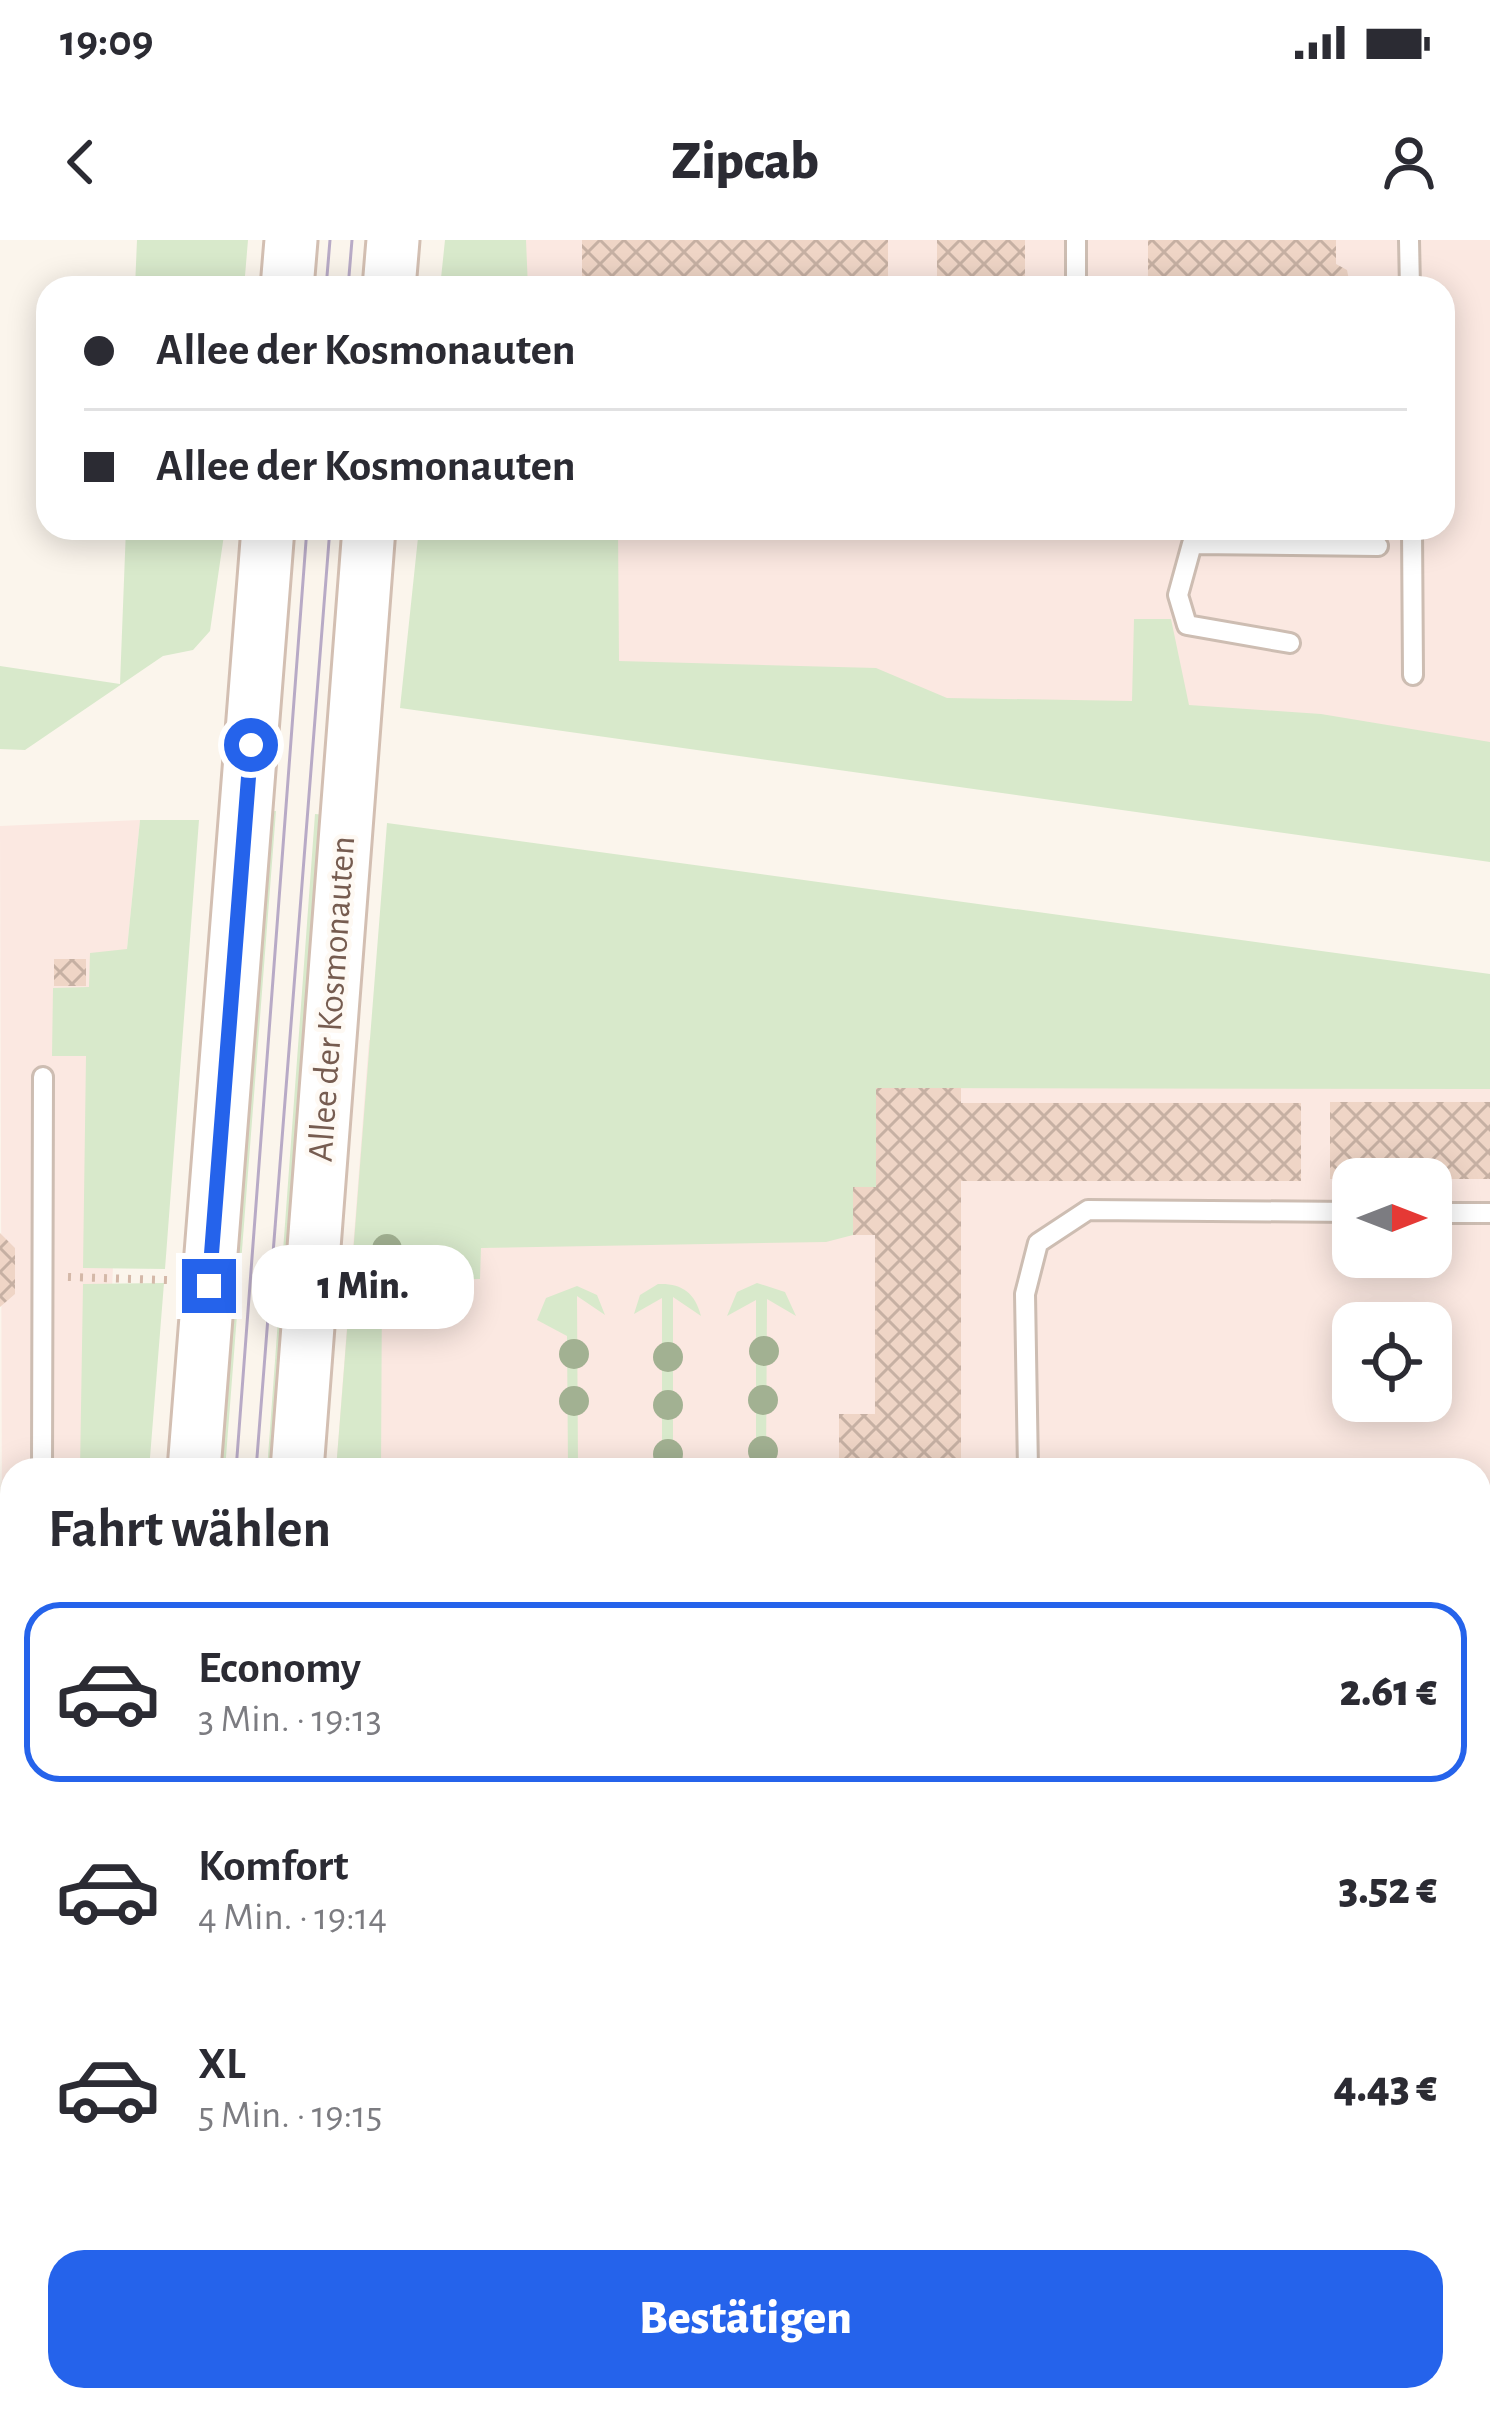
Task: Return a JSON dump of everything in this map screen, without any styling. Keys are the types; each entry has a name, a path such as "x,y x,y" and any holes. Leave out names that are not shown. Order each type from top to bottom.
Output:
{"main road":[{"path":"288,276 291,240"},
{"path":"390,276 393,240"},
{"path":"195,1458 267,540"},
{"name":"Allee der Kosmonauten","path":"298,1458 368,540"}],"lane":[{"path":"1076,240 1076,276"},
{"path":"1409,240 1410,276"},
{"path":"1195,540 1178,595 1187,625 1290,644"},
{"path":"1269,540 1378,546"},
{"path":"1412,540 1413,675"},
{"path":"42,1458 43,1077"},
{"path":"1028,1458 1025,1294 1038,1243 1088,1210 1332,1212"},
{"path":"1452,1213 1490,1213"}],"path":[{"path":"102,1276 174,1280"}],"shaded area":[{"path":"493,240 1490,240 1490,749 1296,746 618,661 576,540 1455,540 1455,276 494,276"},
{"path":"140,820 127,950 105,1458 2,1458 0,826"},
{"path":"369,1040 1490,1056 1490,1458 337,1458"}],"green space":[{"path":"137,240 248,240 245,276 136,276"},
{"path":"445,240 526,240 528,276 441,276"},
{"path":"126,540 223,540 210,631 193,650 163,656 25,750 0,749 0,666 120,684"},
{"path":"418,540 618,540 619,661 876,668 947,698 1132,701 1134,619 1171,619 1189,705 1321,714 1490,742 1490,862 400,708"},
{"path":"276,811 226,1458 213,1458 263,812"},
{"path":"315,814 327,815 277,1458 268,1458"},
{"path":"140,820 199,820 165,1269 83,1268 86,1056 52,1056 53,988 89,987 90,953 127,949"},
{"path":"387,823 1490,974 1490,1089 877,1088 876,1187 853,1187 853,1235 826,1242 481,1248 480,1279 382,1280 381,1458 337,1458"},
{"path":"164,1283 150,1458 80,1458 83,1284"},
{"path":"757,1283 785,1292 796,1316 767,1299 766,1458 756,1458 756,1300 727,1316 737,1292"},
{"path":"658,1284 674,1285 695,1301 701,1316 673,1297 673,1458 662,1458 662,1298 634,1314 640,1295"},
{"path":"577,1286 597,1295 605,1315 577,1296 578,1458 568,1458 567,1336 537,1320 546,1298"}],"building":[{"path":"582,240 888,240 888,276 582,276"},
{"path":"937,240 1025,240 1025,276 937,276"},
{"path":"1148,240 1336,240 1336,264 1348,276 1148,276"},
{"path":"54,959 86,959 86,986 54,986"},
{"path":"876,1088 961,1088 961,1103 1301,1103 1301,1181 961,1181 961,1458 839,1458 839,1414 875,1414 875,1235 853,1235 853,1187 876,1187"},
{"path":"1330,1102 1490,1102 1490,1179 1452,1179 1452,1158 1332,1158 1330,1179"},
{"path":"0,1233 15,1248 15,1294 0,1307"}],"tram line":[{"path":"327,276 330,240"},
{"path":"349,276 352,240"},
{"path":"237,1458 306,540"},
{"path":"257,1458 329,540"}],"route":[{"path":"209,1286 251,745"}]}
